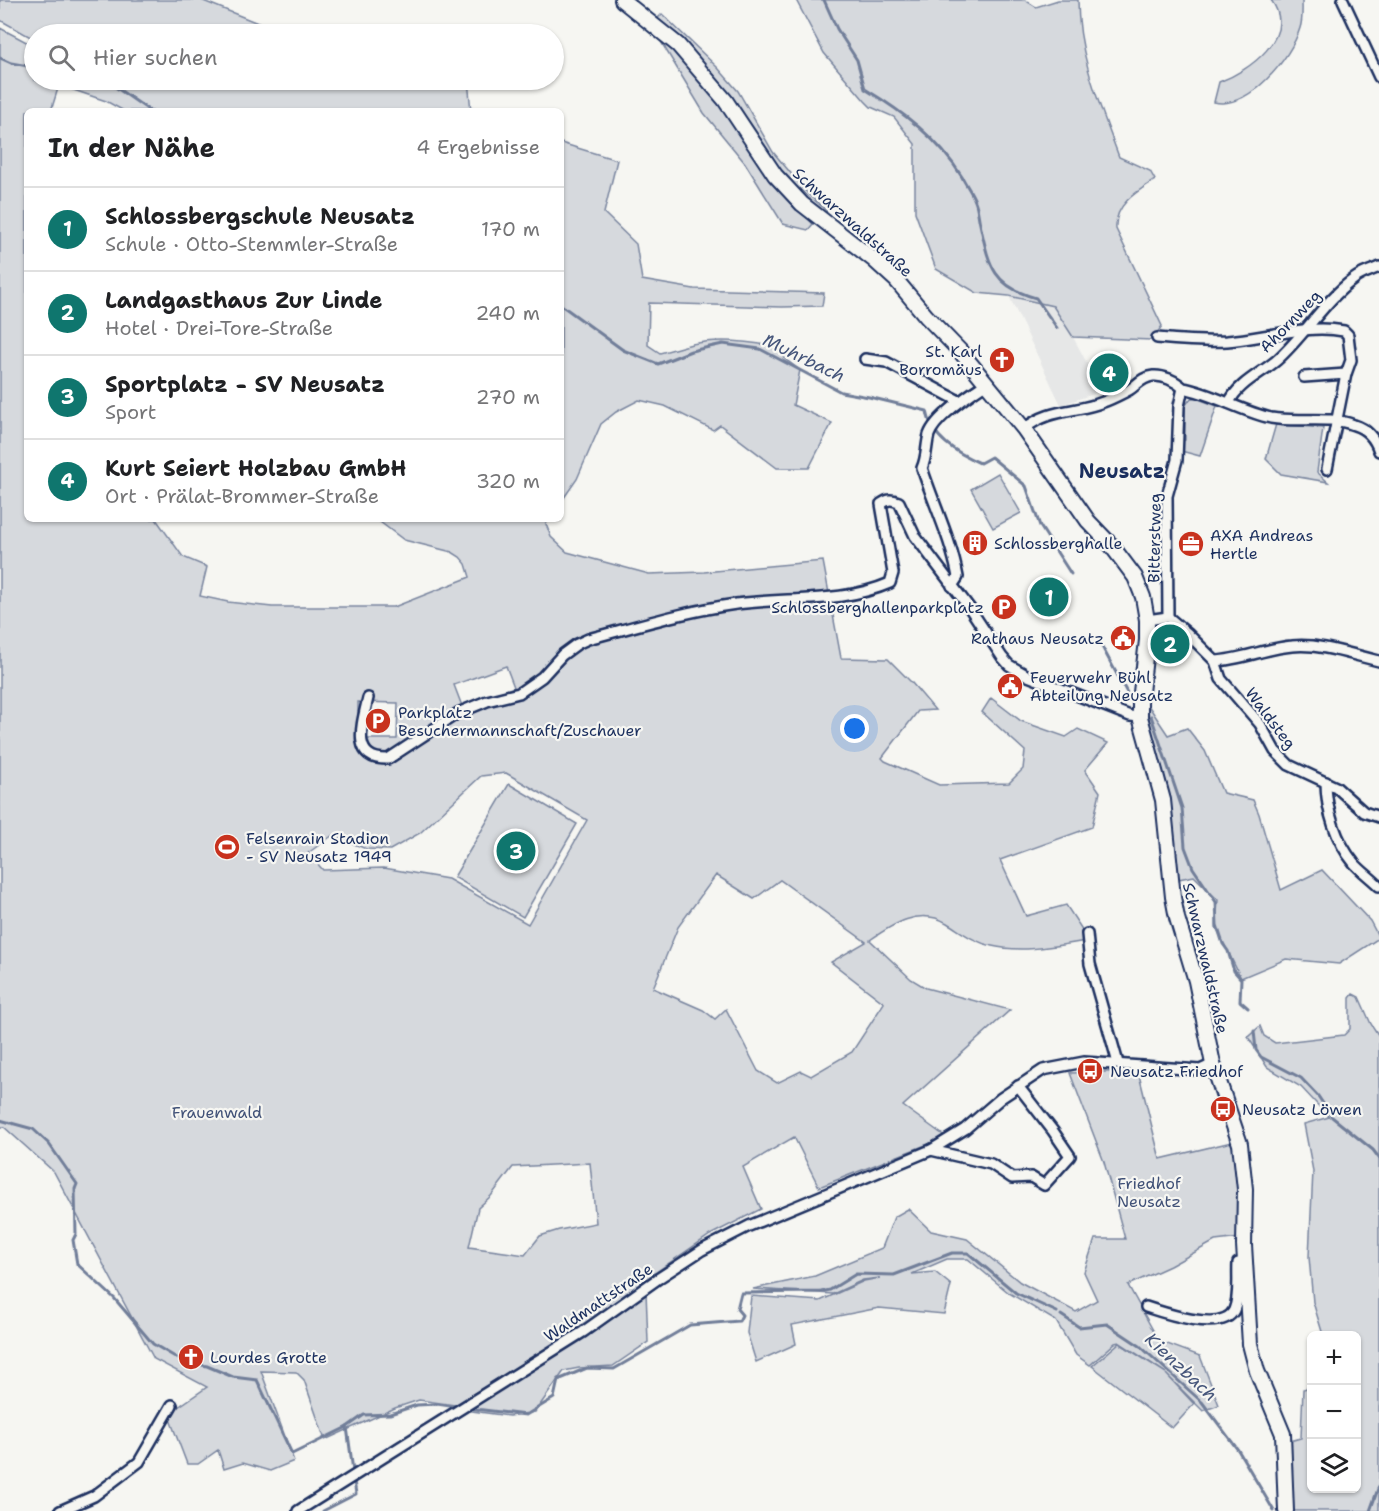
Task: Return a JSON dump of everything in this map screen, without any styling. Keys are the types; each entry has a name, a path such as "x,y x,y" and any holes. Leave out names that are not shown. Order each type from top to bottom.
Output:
{"main road":[{"name":"Schwarzwaldstraße","path":"622,0 678,45 725,100 775,175 802,204 896,280 926,316 960,351 1024,429 1088,521 1132,572 1143,597 1147,620 1147,640 1140,717 1164,800 1173,897 1196,981 1214,1064 1240,1144 1245,1189 1245,1261 1250,1344 1257,1371 1283,1434 1286,1511"}],"street":[{"path":"1343,0 1379,77"},
{"name":"Ahornweg","path":"1229,403 1234,393 1277,360 1306,331 1337,294 1355,278 1379,267"},
{"path":"1157,338 1228,341 1306,331 1344,331 1348,335 1351,360 1346,374 1327,469"},
{"path":"865,359 886,362 959,401"},
{"path":"1304,377 1346,374"},
{"path":"1024,429 1054,413 1102,403 1130,389 1149,376 1158,376 1182,388 1271,418 1336,420 1356,425 1366,430 1379,451"},
{"path":"952,586 957,577 951,546 942,527 922,468 926,460 930,433 959,401 985,384"},
{"name":"Bitterstweg","path":"1168,617 1167,496 1177,460 1182,388"},
{"path":"368,699 362,745 366,754 376,759 388,759 458,713 487,701 519,693 543,677 562,655 576,644 588,639 733,604 871,591 890,583 893,573 881,504 887,499 899,502 915,536 1009,665 1028,676 1130,716 1140,717"},
{"path":"1147,620 1168,617"},
{"name":"Waldsteg","path":"1168,617 1215,661 1221,679 1260,724 1275,751 1289,765 1336,787 1364,812 1379,817"},
{"path":"1215,661 1292,646 1314,647 1379,661"},
{"path":"1326,782 1326,800 1341,846 1355,864 1379,885"},
{"path":"1087,934 1090,964 1118,1063"},
{"name":"Waldmattstraße","path":"298,1511 583,1332 702,1250 749,1226 931,1150 965,1129 1018,1086 1042,1070 1076,1063 1118,1063 1200,1070 1214,1064"},
{"path":"931,1150 991,1164 1012,1178 1031,1178 1044,1185 1070,1156 1018,1086"},
{"name":"Schwarzwaldstraße","path":"1146,1307 1199,1321 1226,1317 1233,1311 1237,1296 1238,1263 1245,1261"},
{"path":"60,1511 94,1496 139,1462 172,1405"}],"shaded area":[{"path":"1009,296 1053,306 1073,337 1102,391 1061,405"}],"green space":[{"path":"0,0 201,0 260,24 24,24 24,33 0,20"},
{"path":"796,0 1025,0 1036,7 1058,0 1078,0 1086,61 1119,157 1150,171 1155,180 1134,194 1122,206 1116,220 1116,229 1162,326 1152,340 1073,337 1053,306 1009,296 977,293 936,269 915,212 915,144 894,117 871,107 865,101 824,53"},
{"path":"1271,0 1302,0 1302,22 1288,53 1267,79 1254,90 1241,98 1227,102 1214,102 1219,82 1244,70 1256,61 1274,39 1278,26 1278,13"},
{"path":"662,14 718,68 738,91 773,152 810,196 827,211 823,216 807,204 656,20"},
{"name":"Frauenwald","path":"0,28 24,41 24,90 57,90 52,108 24,108 24,522 158,522 183,557 207,567 200,596 272,607 394,607 470,577 466,564 452,552 404,540 380,522 547,522 551,537 567,552 649,574 704,572 823,561 841,658 888,659 935,710 918,711 882,758 885,761 939,785 1009,783 1023,769 1025,751 982,712 991,698 1021,721 1066,737 1078,729 1108,743 1085,770 1100,792 1092,827 1000,860 1026,916 1066,905 1085,934 1085,941 1039,948 1004,948 979,942 937,918 926,917 916,917 897,923 870,940 911,979 926,988 1010,1010 903,1106 946,1137 819,1187 794,1137 743,1167 761,1209 710,1235 646,1279 592,1321 455,1405 419,1400 395,1408 325,1440 304,1380 296,1372 261,1371 294,1461 270,1471 243,1463 224,1469 218,1450 198,1464 187,1464 168,1414 207,1387 154,1359 54,1172 4,1127 0,1127","holes":["506,666 514,687 462,706 454,685","358,702 398,703 397,739 358,739","506,773 587,820 528,924 448,879 384,868 323,870 308,853 333,835 366,849 390,850 420,833 481,776","716,875 754,899 780,880 866,942 831,962 884,1003 852,1052 811,1076 801,1071 777,1083 758,1071 726,1009 715,1019 703,1010 653,988 678,927","590,1163 596,1223 540,1236 525,1255 469,1247 478,1208 491,1196 513,1167"]},
{"path":"657,35 696,76 813,224 808,230 783,224 745,163 704,113"},
{"name":"Frauenwald","path":"74,90 469,90 471,108 119,108 106,101"},
{"path":"564,144 617,160 604,213 636,244 642,280 694,289 824,293 822,306 649,303 648,345 660,353 692,344 714,341 781,348 785,359 800,370 793,405 832,423 809,468 777,468 720,425 713,430 665,406 639,400 616,412 601,424 577,479 564,498"},
{"path":"1191,398 1217,406 1200,456 1181,451 1182,441 1185,440 1185,406"},
{"path":"1276,424 1323,428 1317,472 1328,482 1281,474 1266,459"},
{"path":"998,473 1021,513 993,528 971,489"},
{"path":"1148,705 1168,735 1187,728 1205,751 1223,793 1253,800 1281,890 1322,870 1370,921 1379,938 1339,964 1286,959 1241,978 1216,927 1218,900 1194,876 1178,879 1169,798 1152,736"},
{"path":"509,784 577,824 523,917 454,877"},
{"path":"1353,994 1359,997 1379,1036 1379,1511 1292,1511 1290,1441 1301,1438 1303,1389 1307,1388 1307,1493 1361,1493 1361,1331 1322,1331 1313,1302 1309,1257 1313,1171 1304,1124 1329,1117 1301,1087 1267,1067 1248,1037 1260,1026 1264,1036 1275,1043 1344,1035 1350,1029 1350,998"},
{"name":"Friedhof Neusatz","path":"1138,1071 1160,1159 1236,1141 1240,1178 1240,1238 1215,1241 1170,1266 1128,1285 1159,1341 1200,1356 1219,1405 1203,1411 1166,1374 1194,1404 1172,1428 1092,1366 1119,1343 1166,1373 1119,1342 1090,1365 1076,1355 1056,1321 1009,1293 968,1259 947,1259 912,1274 935,1272 951,1285 944,1314 879,1308 792,1325 796,1344 756,1362 747,1333 751,1296 820,1301 864,1281 880,1278 863,1280 833,1294 753,1289 815,1276 882,1248 894,1217 908,1209 931,1231 967,1239 1020,1282 1076,1312 1097,1300 1084,1272 1095,1239 1125,1239 1104,1162 1070,1073"},
{"path":"646,1292 648,1342 613,1366 564,1371 535,1412 509,1416 464,1410"}],"waterway":[{"path":"824,0 837,29 857,60 865,89 919,127 953,163 977,206 986,251 995,272 1010,287 1036,298 1057,328"},
{"name":"Muhrbach","path":"0,58 24,65"},
{"name":"Muhrbach","path":"120,90 146,108"},
{"name":"Muhrbach","path":"564,307 623,350 658,364 691,351 723,344 760,349 841,392 927,411 929,421 939,437 946,443 980,463 991,457 1026,486 1040,526 1071,574"},
{"name":"Muhrbach","path":"1100,643 1132,702"},
{"name":"Muhrbach","path":"1151,716 1182,808 1185,847 1193,868 1216,902 1217,925 1234,971 1241,979 1240,1001 1248,1008"},
{"name":"Muhrbach","path":"1254,1031 1256,1050 1261,1057 1301,1078 1318,1096 1332,1117 1373,1150 1379,1158"},
{"path":"0,1120 33,1129 49,1144 77,1184 75,1189 76,1234 73,1240 77,1264 114,1298 153,1344 182,1361 207,1366 233,1377 257,1380 292,1454 347,1427"},
{"name":"Kienzbach","path":"467,1408 526,1415 554,1398 558,1380 587,1368 614,1369 690,1325 739,1321 742,1315 737,1309 741,1293 821,1292 830,1290 856,1274 894,1275 952,1253 968,1253 1016,1293 1057,1312"},
{"name":"Kienzbach","path":"1061,1315 1079,1327 1107,1324 1140,1346 1202,1402 1238,1450 1274,1511"},
{"name":"Kienzbach","path":"353,1471 347,1427 364,1415 390,1414 417,1405 437,1404 457,1407"},
{"name":"Kienzbach","path":"323,1511 356,1494 354,1481"},
{"name":"Muhrbach","path":"1370,1511 1379,1486"}],"place":[{"name":"St. Karl Borromäus","path":"1002,360"},
{"name":"Kurt Seiert Holzbau GmbH","path":"1109,373"},
{"name":"Schlossberghalle","path":"975,543"},
{"name":"AXA Andreas Hertle","path":"1191,544"},
{"name":"Schlossbergschule Neusatz","path":"1049,597"},
{"name":"Schlossberghallenparkplatz","path":"1004,607"},
{"name":"Rathaus Neusatz","path":"1123,638"},
{"name":"Landgasthaus Zur Linde","path":"1170,644"},
{"name":"Feuerwehr Bühl Abteilung Neusatz","path":"1010,686"},
{"name":"Parkplatz Besuchermannschaft/Zuschauer","path":"378,721"},
{"name":"Felsenrain Stadion - SV Neusatz 1949","path":"227,847"},
{"name":"Sportplatz - SV Neusatz","path":"516,851"},
{"name":"Neusatz Friedhof","path":"1090,1071"},
{"name":"Neusatz Löwen","path":"1223,1109"},
{"name":"Lourdes Grotte","path":"191,1357"}],"district":[{"name":"Neusatz","path":"1122,471"}]}
